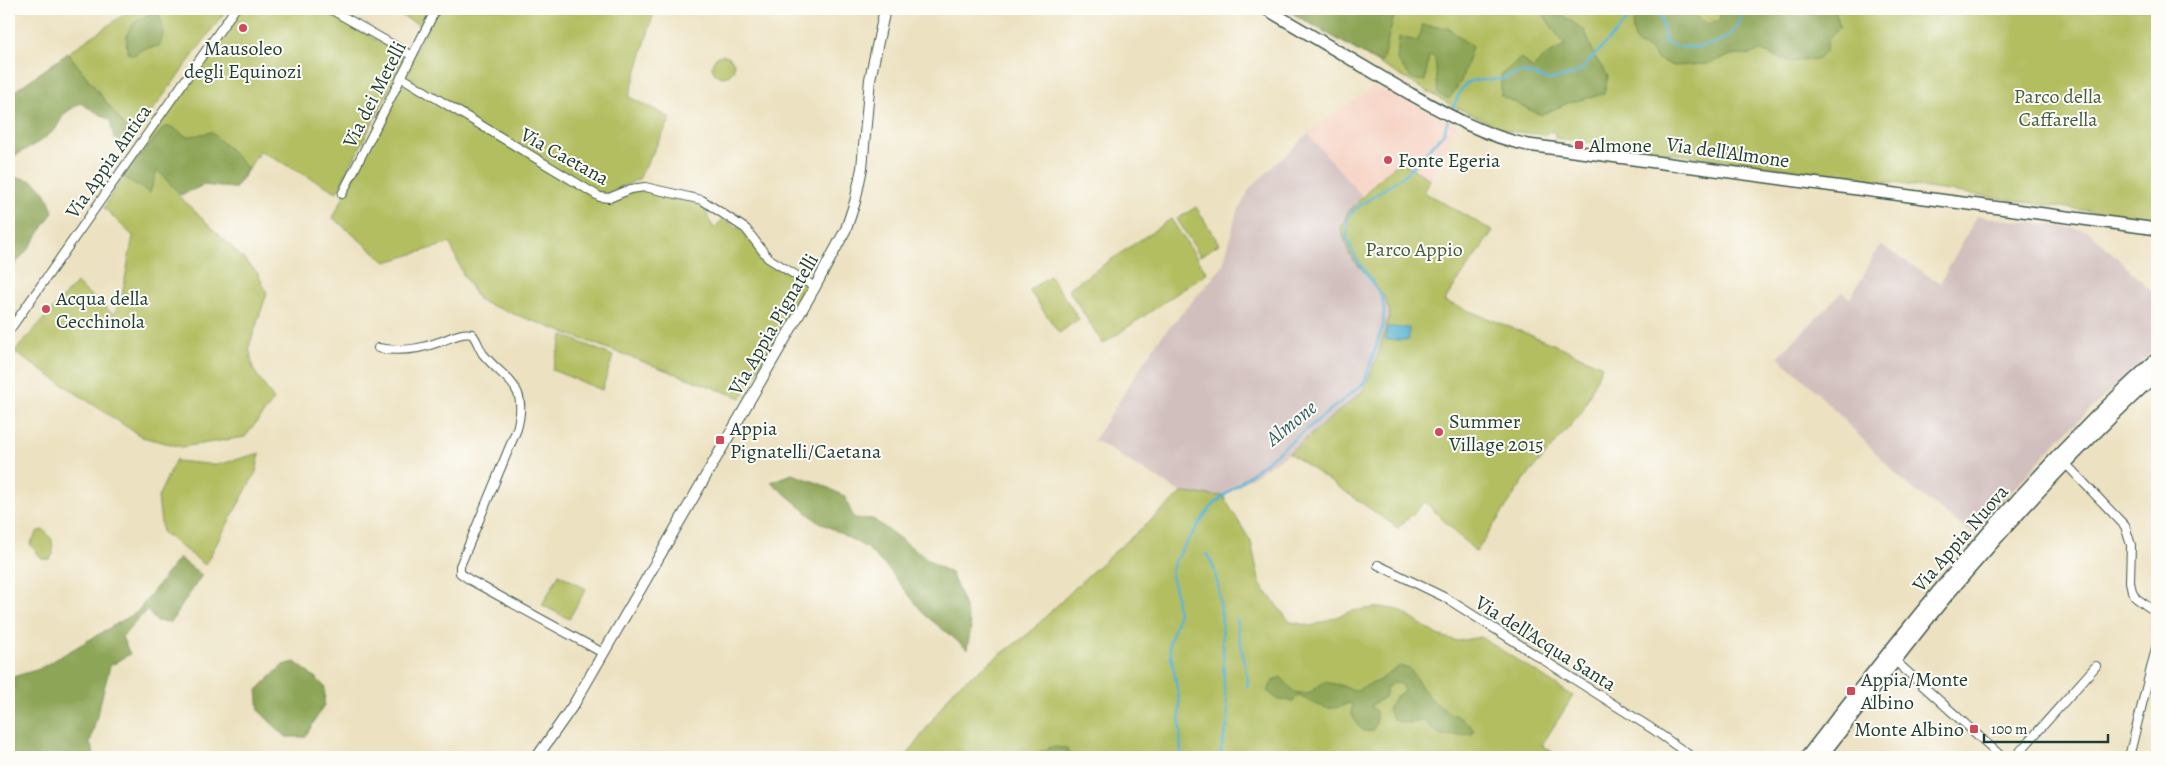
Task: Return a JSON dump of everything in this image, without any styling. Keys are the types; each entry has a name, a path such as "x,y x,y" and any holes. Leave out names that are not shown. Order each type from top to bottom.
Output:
{"main road":[{"name":"Via dell'Almone","path":"1266,9 1442,112 1485,133 1528,145 2157,229"},
{"name":"Via Appia Nuova","path":"1820,757 1941,587 2002,517 2102,410 2157,359"},
{"name":"Via Appia Nuova","path":"1807,757 1891,657 2066,463 2102,425 2157,373"}],"street":[{"name":"Via Appia Antica","path":"9,331 235,9"},
{"path":"330,9 411,55"},
{"name":"Via dei Metelli","path":"342,194 436,9"},
{"name":"Via Appia Pignatelli","path":"537,757 568,713 604,652 846,229 855,202 862,168 870,80 885,9"},
{"name":"Via Caetana","path":"401,77 600,198 610,198 634,188 645,187 707,202 748,232 768,258 815,286"},
{"path":"378,348 410,350 438,343 464,332 472,334 482,352 509,379 517,390 522,406 520,418 460,566 460,573 604,652"},
{"path":"2066,463 2125,526 2131,545 2130,582 2132,591 2136,598 2157,613"},
{"name":"Via dell'Acqua Santa","path":"1378,565 1446,598 1657,732 1692,757"},
{"path":"2129,757 2157,644"},
{"path":"1891,657 2002,757"},
{"path":"2015,757 2096,666"}],"shaded area":[{"path":"1372,86 1458,125 1430,179 1400,161 1362,196 1308,134 1366,93"},
{"path":"1308,134 1362,196 1347,214 1341,229 1350,255 1383,295 1390,312 1379,352 1363,391 1289,453 1223,496 1182,493 1094,440 1156,343 1223,266 1236,215 1250,188"},
{"path":"1977,216 2088,230 2157,296 2157,347 2064,434 1972,534 1903,481 1812,387 1778,357 1842,292 1850,299 1880,245 1940,283"}],"green space":[{"path":"132,9 227,9 133,137 68,53"},
{"path":"239,9 323,9 406,57 337,192 260,151 236,188 204,185 178,195 257,272 267,293 249,347 253,369 274,400 245,437 182,447 142,437 14,352 76,283 113,314 121,301 133,236 104,208 121,178"},
{"path":"388,9 431,9 422,26"},
{"path":"438,9 655,9 629,97 671,118 639,179 603,196 628,190 655,189 702,200 714,228 724,218 750,236 761,255 810,286 741,398 479,301 463,274 450,243 386,262 333,218 401,77"},
{"name":"Parco della Caffarella","path":"1285,9 2157,9 2157,221 2128,218 2126,214 2120,213 2117,215 1555,138 1555,133 1550,131 1544,135 1508,131 1451,105"},
{"path":"1285,9 1394,9 1394,16 1382,62 1376,61"},
{"path":"1541,9 1554,9 1585,31 1595,57 1608,76 1604,94 1568,103 1541,115 1501,96 1501,75 1521,58 1533,69 1543,58 1565,46"},
{"path":"1649,9 1687,13 1694,15 1707,24 1719,20 1722,9 1835,9 1840,27 1828,40 1825,52 1818,59 1790,62 1761,51 1747,55 1731,55 1707,64 1673,66 1656,58 1650,49 1638,45 1635,38 1633,23 1638,16"},
{"path":"152,13 158,14 163,26 161,43 159,46 143,49 134,55 128,53 127,38 130,28 139,20"},
{"path":"1422,25 1448,28 1472,47 1461,81 1449,99 1438,94 1435,57 1429,55 1425,81 1412,79 1397,60 1399,37 1418,41"},
{"path":"68,53 133,137 124,144 114,138 110,120 80,103 64,114 55,130 39,142 9,159 9,95"},
{"path":"723,55 733,62 734,66 727,76 723,77 713,70 712,66 719,56"},
{"path":"164,127 172,127 187,137 212,132 248,168 234,188 204,185 181,195 157,170 150,193 123,177"},
{"name":"Summer Village 2015","path":"1400,161 1430,179 1424,192 1493,231 1444,301 1558,346 1602,366 1582,412 1524,480 1476,552 1425,502 1398,528 1289,453 1363,391 1379,352 1390,312 1383,295 1350,255 1341,229 1347,214 1376,182"},
{"path":"9,178 26,179 38,185 47,196 53,212 29,248 9,271"},
{"path":"1196,207 1219,244 1200,256 1177,219"},
{"path":"1171,219 1207,273 1103,344 1068,289"},
{"path":"1050,276 1079,319 1059,333 1029,290"},
{"path":"563,335 613,356 602,390 552,370"},
{"path":"260,453 256,472 205,565 162,532 158,497 176,459 177,461 217,465"},
{"path":"792,474 821,484 844,496 854,518 873,519 936,565 951,573 963,601 971,628 967,649 925,615 890,571 867,548 816,520 771,482"},
{"path":"1182,493 1223,496 1251,542 1260,584 1290,622 1312,626 1352,611 1380,607 1399,610 1437,635 1457,641 1481,637 1573,696 1542,745 1560,757 906,757 955,688 1028,634 1087,576"},
{"path":"44,530 52,540 53,555 49,559 42,559 30,544 38,531"},
{"path":"179,558 202,575 171,622 156,621 147,610 122,637 130,654 110,666 90,743 95,757 9,757 9,697 14,693 13,677 39,669 137,612"},
{"path":"559,574 586,589 569,619 542,605"},
{"path":"295,662 325,687 324,705 305,737 286,737 259,711 257,690 283,665"},
{"path":"1400,666 1410,669 1439,706 1467,722 1474,731 1472,734 1444,736 1433,730 1425,721 1405,723 1394,720 1388,710 1395,697 1404,691 1401,684 1393,683 1386,688 1386,696 1370,706 1376,711 1376,724 1372,731 1364,731 1358,726 1351,713 1353,705 1348,703 1335,708 1329,708 1298,696 1293,701 1279,700 1267,691 1274,680 1281,677 1294,692 1308,694 1324,682 1340,685 1354,691 1378,681"},
{"path":"1051,747 1067,748 1070,757 1030,757"}],"water":[{"path":"1386,327 1409,328 1409,340 1386,340"}],"waterway":[{"name":"Almone","path":"1451,112 1462,88 1470,81 1501,79 1523,72 1549,80 1572,75 1582,69 1633,14 1641,9"},
{"name":"Almone","path":"1660,9 1665,42 1674,46 1684,47 1705,46 1725,38 1739,24 1742,9"},
{"name":"Almone","path":"1181,757 1179,699 1169,644 1178,617 1176,594 1171,576 1174,562 1215,503 1364,383 1383,326 1384,309 1382,297 1354,255 1347,238 1347,220 1354,210 1407,173 1443,134 1448,120"},
{"path":"1206,554 1212,563 1219,596 1223,636 1224,685 1228,708 1227,726 1220,757"},
{"path":"1236,619 1248,682 1247,687"}],"place":[{"name":"Mausoleo degli Equinozi","path":"243,28"},
{"name":"Almone","path":"1579,145"},
{"name":"Fonte Egeria","path":"1388,160"},
{"name":"Acqua della Cecchinola","path":"46,309"},
{"name":"Summer Village 2015","path":"1439,432"},
{"name":"Appia Pignatelli/Caetana","path":"720,440"},
{"name":"Appia/Monte Albino","path":"1851,691"},
{"name":"Monte Albino","path":"1974,729"}],"park label":[{"name":"Parco Appio","path":"1414,249"}]}
